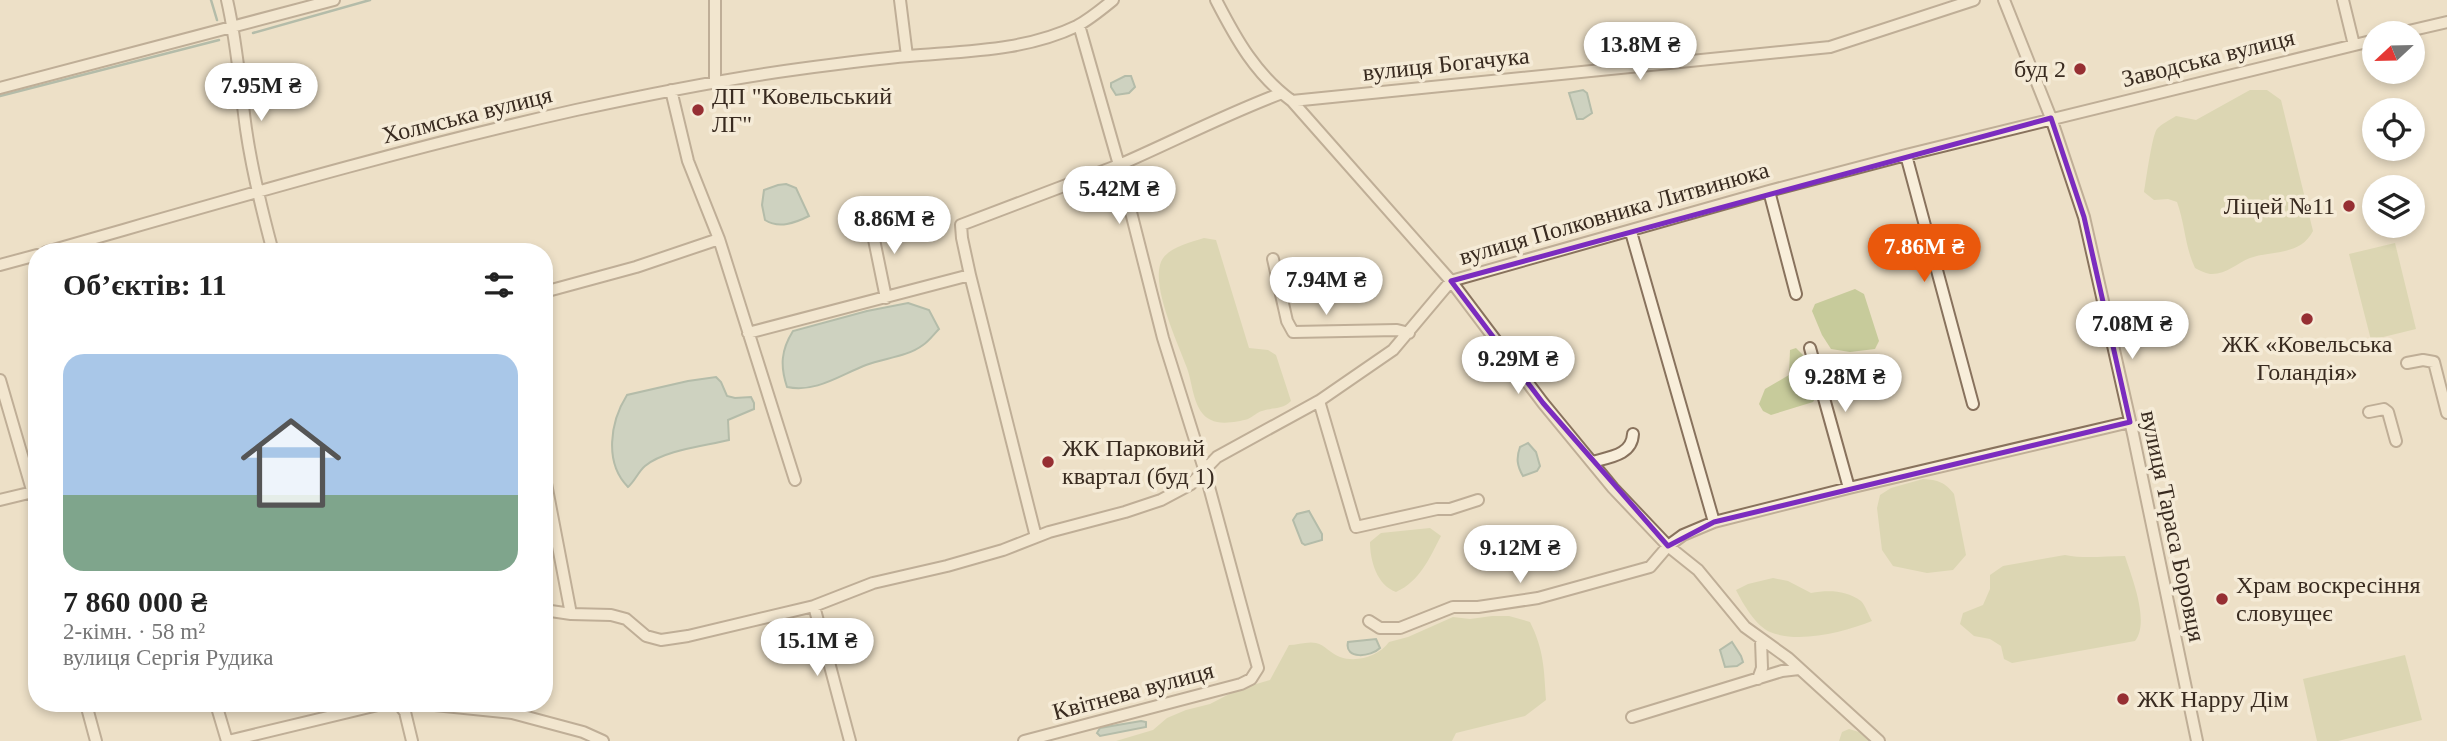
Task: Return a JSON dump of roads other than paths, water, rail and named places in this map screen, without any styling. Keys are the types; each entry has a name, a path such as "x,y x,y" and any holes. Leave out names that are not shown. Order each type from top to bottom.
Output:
{"street":[{"path":"227,0 246,131 257,191 271,243"},
{"path":"0,88 334,0"},
{"path":"715,0 715,82"},
{"path":"900,0 907,56"},
{"name":"Холмська вулиця","path":"77,243 463,136 671,90 907,56 990,50 1027,43 1079,24 1113,0"},
{"path":"1216,0 1248,58 1292,101 1451,281 1592,462 1668,545 1698,570 1745,627 1788,658 1879,741"},
{"name":"вулиця Богачука","path":"1292,101 1830,47 1974,0"},
{"name":"вулиця Тараса Боровця","path":"2004,0 2051,118 2084,217 2197,741"},
{"path":"2343,0 2354,45"},
{"path":"2426,27 2447,22"},
{"path":"1079,24 1119,165 1163,338 1205,472"},
{"name":"Заводська вулиця","path":"2051,118 2362,43"},
{"path":"671,90 688,161 719,239 795,480"},
{"path":"1036,537 970,275 961,225 1119,165 1246,106 1282,93"},
{"name":"вулиця Полковника Литвинюка","path":"553,611 611,615 626,619 646,636 662,639 688,636 814,606 873,583 1003,550 1036,537 1161,500 1191,484 1217,457 1319,401 1393,350 1451,281 1769,191 2051,118"},
{"path":"1906,155 1973,404"},
{"path":"1769,191 1796,294"},
{"path":"870,220 886,298"},
{"path":"1631,232 1714,522"},
{"path":"553,290 636,267 719,239"},
{"path":"0,265 28,257"},
{"path":"1273,259 1287,321 1293,332 1397,330 1409,333"},
{"path":"748,333 970,275"},
{"path":"1811,348 1849,488"},
{"path":"2407,363 2423,360 2434,362 2447,413"},
{"path":"0,380 28,475"},
{"path":"1319,401 1356,527 1437,509 1450,509 1478,500"},
{"path":"2369,412 2384,409 2388,412 2396,441"},
{"path":"1369,621 1380,628 1400,628 1453,607 1478,607 1538,598 1650,567 1668,545 1714,522 2130,422"},
{"path":"1592,462 1627,450 1632,443 1633,433"},
{"name":"Квітнева вулиця","path":"1024,741 1241,684 1251,679 1258,668 1205,472"},
{"path":"0,500 28,493"},
{"path":"553,530 571,614"},
{"path":"814,606 850,741"},
{"path":"1758,679 1762,668 1761,640"},
{"path":"1632,717 1782,671 1799,669"},
{"path":"88,712 96,741"},
{"path":"219,712 228,741 349,712"},
{"path":"405,712 412,741"},
{"path":"502,712 583,733 603,741"}],"water":[{"path":"1131,76 1135,87 1129,93 1116,95 1111,83"},
{"path":"1583,90 1587,93 1592,113 1583,119 1577,119 1569,93"},
{"path":"786,184 796,188 809,216 787,224 770,223 765,220 762,205 764,190"},
{"path":"908,303 929,310 939,329 923,345 828,382 808,388 787,387 783,358 793,331"},
{"path":"716,377 727,396 751,397 754,409 728,420 729,440 663,456 643,468 628,487 615,466 612,442 617,417 627,395"},
{"path":"1528,443 1536,452 1540,466 1537,471 1523,476 1518,465 1518,455 1520,447"},
{"path":"1309,511 1322,534 1322,540 1305,545 1293,520 1297,514"},
{"path":"1376,639 1380,648 1365,655 1354,654 1348,648 1348,642"},
{"path":"1732,642 1743,662 1737,666 1725,667 1720,650"},
{"path":"1146,722 1146,727 1100,736 1097,733 1100,728"}],"waterway":[{"path":"211,0 217,20"},
{"path":"253,33 370,0"},
{"path":"0,96 219,40"}],"place":[{"name":"буд 2","path":"2080,69"},
{"name":"ДП \"Ковельський ЛГ\"","path":"698,110"},
{"name":"Ліцей №11","path":"2349,206"},
{"name":"ЖК «Ковельська Голандія»","path":"2307,319"},
{"name":"ЖК Парковий квартал (буд 1)","path":"1048,462"},
{"name":"Храм воскресіння словущеє","path":"2222,599"},
{"name":"ЖК Happy Дім","path":"2123,699"}]}
